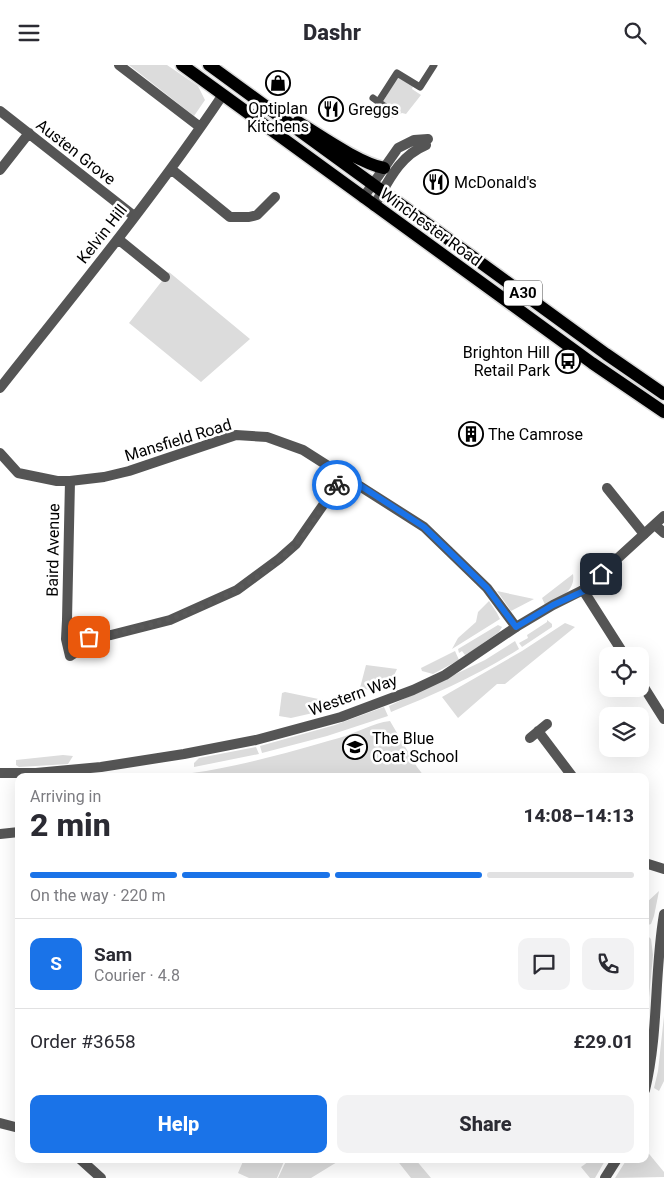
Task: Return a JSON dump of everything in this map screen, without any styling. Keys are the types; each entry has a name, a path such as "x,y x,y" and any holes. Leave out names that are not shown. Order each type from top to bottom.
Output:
{"main road":[{"name":"Winchester Road","path":"182,65 222,96 592,363 664,411"},
{"name":"Winchester Road","path":"209,65 606,354 664,394"},
{"path":"256,100 280,111 361,159 384,168"}],"street":[{"path":"119,65 200,127"},
{"path":"394,113 376,99 397,73 420,87 434,65"},
{"name":"Kelvin Hill","path":"0,387 118,239 222,96"},
{"name":"Austen Grove","path":"0,111 134,216"},
{"path":"0,170 28,133"},
{"path":"363,198 378,187 407,156 427,142 414,140 402,145 384,168 378,187 374,206"},
{"path":"170,169 230,217 257,215 275,197"},
{"path":"118,239 165,277"},
{"name":"Mansfield Road","path":"0,453 18,473 57,481 70,481 104,477 129,471 236,435 267,437 303,450 424,527 487,588 516,627"},
{"path":"89,637 111,635 170,620 237,590 296,544 344,475"},
{"name":"Baird Avenue","path":"66,620 89,637 84,647 70,656 66,639 66,620 70,481"},
{"path":"608,489 644,535"},
{"name":"Western Way","path":"52,773 193,752 256,740 341,717 445,675 470,660 516,627 553,605 584,591 664,516"},
{"path":"655,525 664,533"},
{"path":"584,591 619,647"},
{"path":"649,695 664,719"},
{"path":"547,724 534,735 569,773"},
{"name":"Western Way","path":"0,773 15,774"},
{"path":"0,834 15,832"},
{"path":"649,864 664,869"},
{"path":"649,1073 652,1061 660,936 664,914"},
{"path":"0,1123 15,1128"},
{"path":"84,1163 101,1178"},
{"path":"605,1178 614,1163"}],"shaded area":[{"path":"129,65 167,65 198,86 205,100 194,116"},
{"path":"399,75 413,86 412,89 421,95 406,114 402,113 392,118 376,108 384,100"},
{"path":"169,272 250,339 201,382 129,323"},
{"path":"573,574 572,585 569,590 561,598 546,607 542,598"},
{"path":"497,591 534,599 511,611"},
{"path":"489,601 500,619 452,649 458,638 476,622 478,612"},
{"path":"547,620 552,624 552,627 522,647 519,643 528,638 527,635 547,622"},
{"path":"565,623 575,627 505,684 497,684 458,718 442,697 522,651"},
{"path":"498,625 502,627 499,632 469,653 465,655 462,651 459,653 458,649"},
{"path":"515,641 519,649 504,658 457,683 391,712 389,706 485,660"},
{"path":"455,651 459,660 433,674 422,671 421,668"},
{"path":"366,665 397,669 387,690 379,692 360,688"},
{"path":"282,693 328,701 326,710 291,718 279,716"},
{"path":"384,707 388,716 327,736 262,753 260,746 335,725"},
{"name":"The Blue Coat School","path":"390,721 422,773 192,773 247,763 285,753 339,738"},
{"path":"256,747 259,754 194,767 194,763 199,758"},
{"path":"63,755 73,756 68,764 19,767 16,765 16,760"},
{"path":"659,891 654,916 649,925 649,900"},
{"path":"649,937 651,939 653,955 649,998"},
{"path":"664,1016 664,1081 659,1091 654,1088 658,1071"},
{"path":"649,1154 664,1172 664,1177 615,1178 624,1163 649,1163"},
{"path":"242,1163 283,1163 277,1178 249,1178 238,1173"},
{"path":"285,1163 335,1163 311,1178 278,1178"},
{"path":"399,1163 418,1163 431,1178 411,1178"},
{"path":"586,1163 604,1163 595,1178 590,1178 581,1167"}],"way so far":[{"path":"89,637 111,635 170,620 237,590 296,544 337,485"}],"place":[{"name":"Optiplan Kitchens","path":"278,83"},
{"name":"Greggs","path":"331,109"},
{"name":"McDonald's","path":"436,182"},
{"name":"Brighton Hill Retail Park","path":"568,361"},
{"name":"The Camrose","path":"471,434"},
{"name":"The Blue Coat School","path":"355,747"}],"route":[{"path":"337,485 344,475 424,527 487,588 509,615 516,627 553,605 584,591 601,574"}]}
